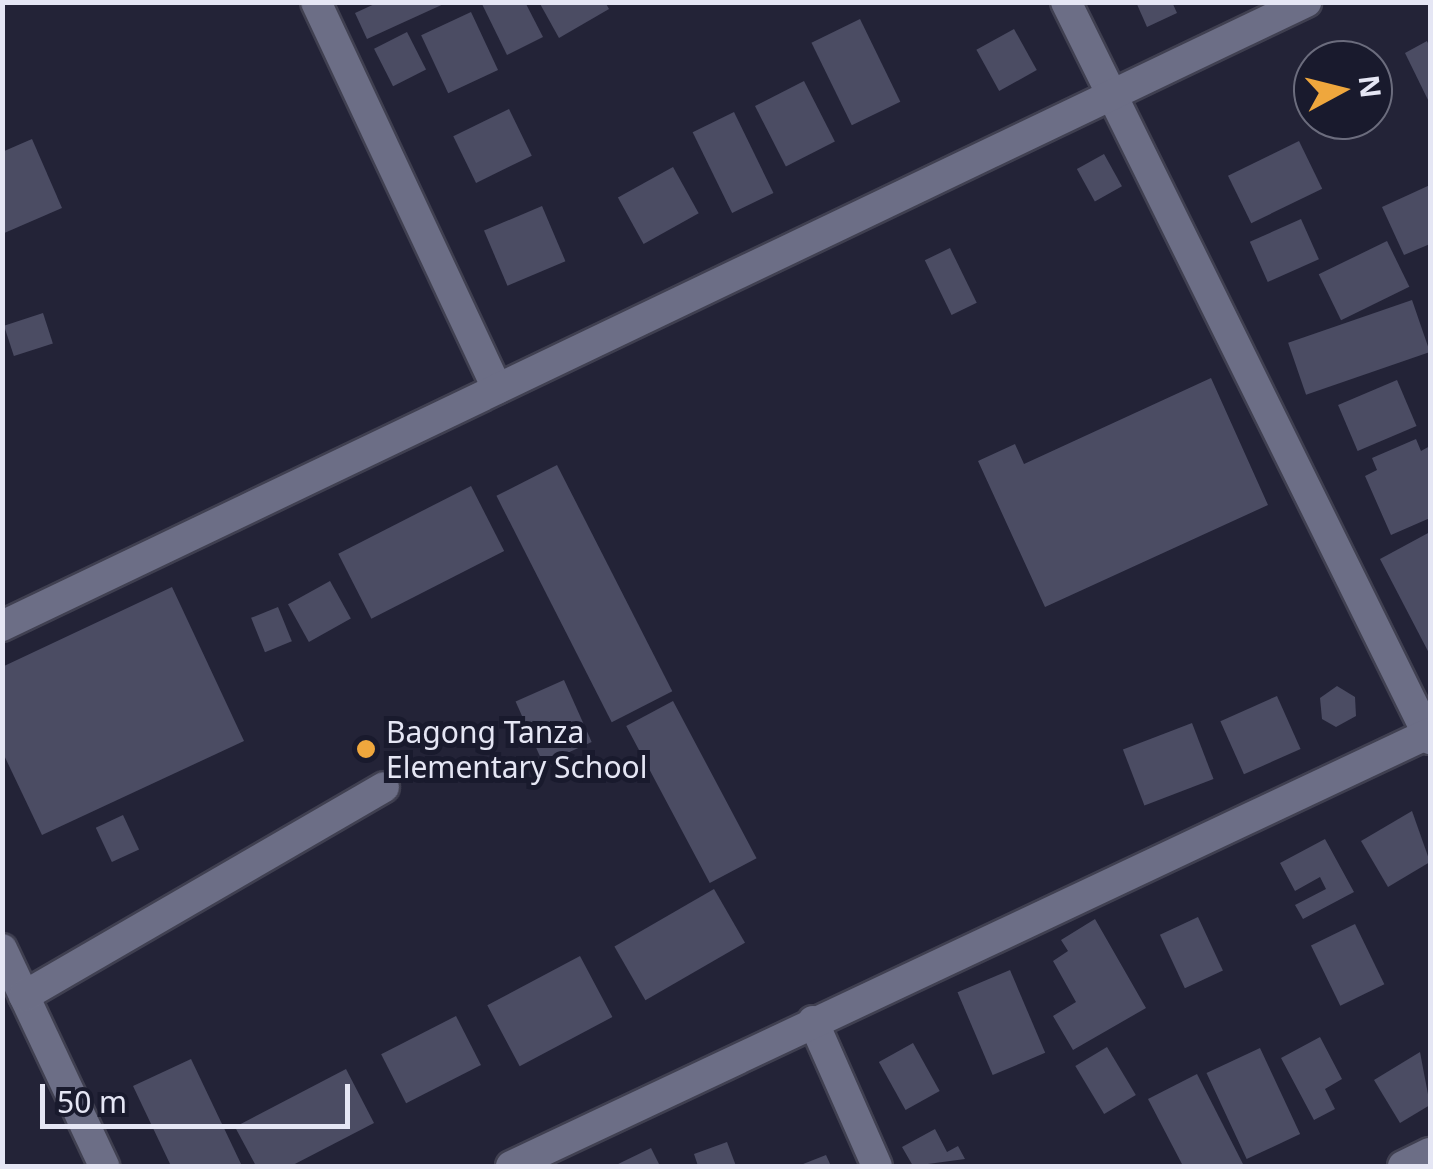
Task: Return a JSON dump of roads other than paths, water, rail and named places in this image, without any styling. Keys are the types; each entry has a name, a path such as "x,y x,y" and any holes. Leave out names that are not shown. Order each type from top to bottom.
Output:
{"street":[{"path":"316,2 497,389"},
{"path":"511,1166 814,1020 1430,736 1109,97 1066,2"},
{"path":"2,626 1306,2"},
{"path":"24,996 384,787"},
{"path":"2,949 104,1166"},
{"path":"814,1020 877,1166"},
{"path":"1403,1166 1430,1153"}],"place":[{"name":"Bagong Tanza Elementary School","path":"366,749"}]}
